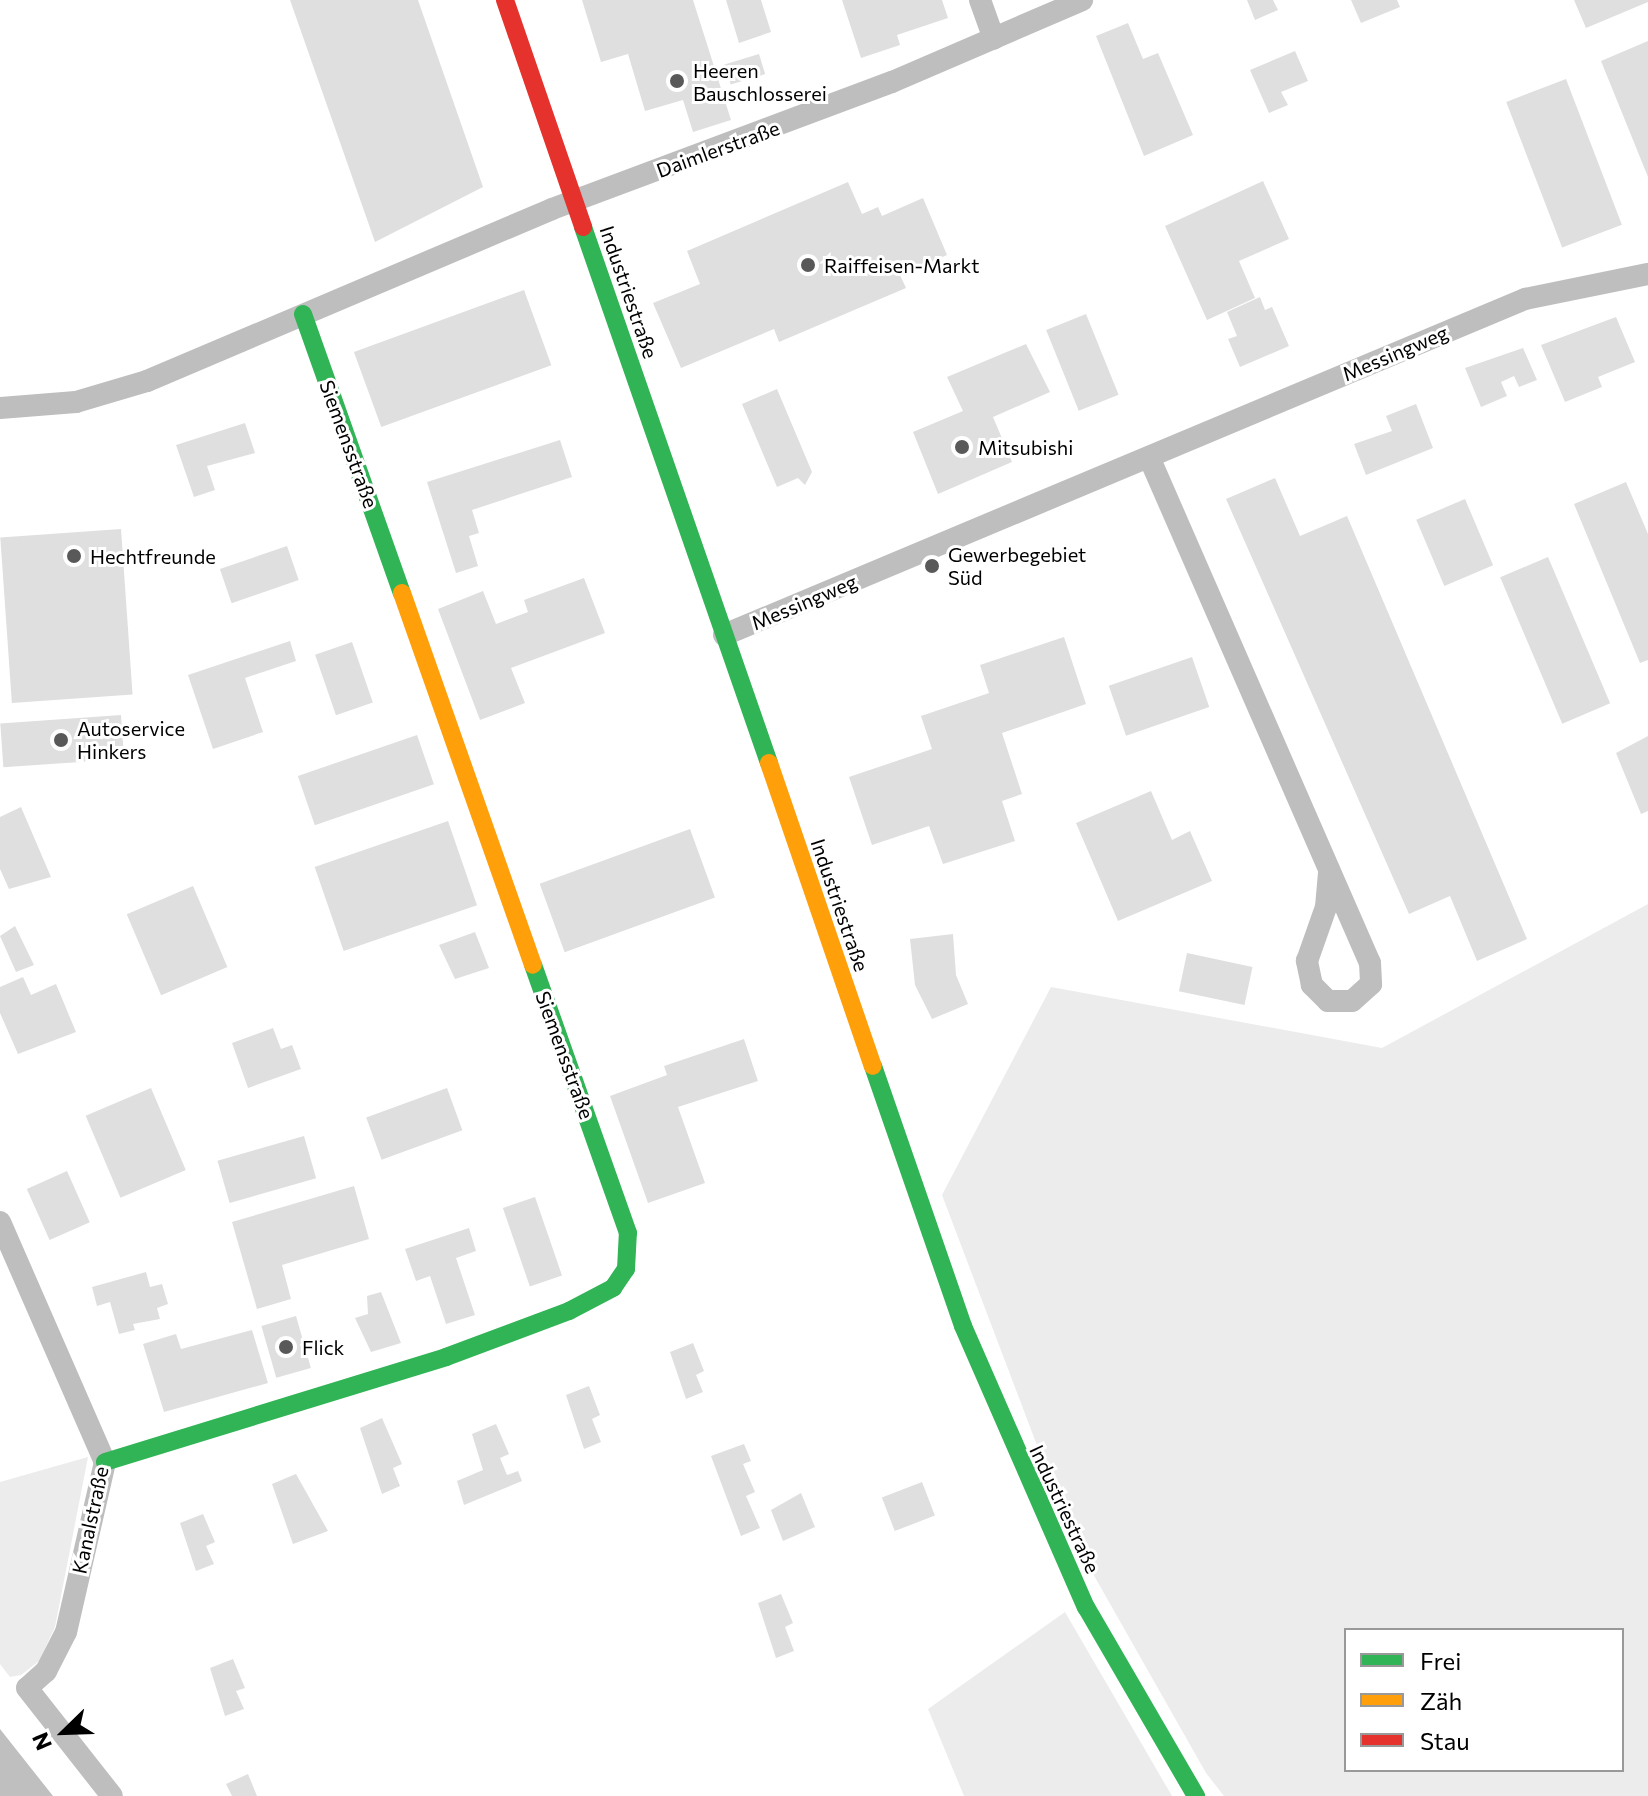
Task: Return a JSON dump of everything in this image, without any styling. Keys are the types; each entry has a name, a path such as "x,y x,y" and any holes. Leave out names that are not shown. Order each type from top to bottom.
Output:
{"street":[{"name":"Industriestraße","path":"505,0 920,1207 1004,1429 1086,1607 1196,1796"},
{"path":"980,0 994,39"},
{"name":"Daimlerstraße","path":"574,201 719,150 994,39 1082,0"},
{"path":"0,408 76,402 147,381 574,201"},
{"name":"Messingweg","path":"724,635 1525,299 1648,274"},
{"name":"Siemensstraße","path":"105,1462 446,1357 569,1311 613,1288 626,1269 628,1233 303,314"},
{"path":"1149,457 1370,963 1371,984 1352,1001 1328,1001 1312,985 1307,961 1326,907 1329,871"},
{"name":"Kanalstraße","path":"0,1222 105,1462 66,1632 46,1671 27,1688 112,1796"}],"shaded area":[{"path":"1648,904 1648,1796 1224,1796 1206,1773 1071,1535 942,1195 1051,987 1382,1048"},
{"path":"88,1457 55,1627 39,1661 21,1675 10,1677 0,1664 0,1482"},
{"path":"1065,1612 1172,1796 964,1796 928,1709"},
{"path":"0,1729 53,1796 0,1796"}],"building":[{"path":"290,0 418,0 483,187 375,242"},
{"name":"Heeren Bauschlosserei","path":"582,0 693,0 731,120 693,132 683,100 645,111 628,54 601,62"},
{"path":"726,0 761,0 771,32 739,43"},
{"path":"842,0 942,0 948,18 897,35 900,45 861,58"},
{"path":"1247,0 1273,0 1278,10 1255,20"},
{"path":"1351,0 1397,0 1400,7 1361,23"},
{"path":"1574,0 1648,0 1648,2 1586,28"},
{"path":"1128,23 1143,59 1158,53 1193,135 1144,156 1096,36"},
{"path":"1648,41 1648,177 1601,61"},
{"path":"1295,51 1308,81 1281,92 1288,105 1269,113 1250,70"},
{"path":"759,54 765,74 731,85 725,65"},
{"path":"1566,79 1622,225 1562,248 1506,102"},
{"path":"1263,181 1289,239 1239,261 1255,298 1207,320 1165,226"},
{"name":"Raiffeisen-Markt","path":"848,182 862,214 878,207 882,216 923,198 947,255 900,275 906,288 779,342 774,329 681,368 653,303 700,284 687,251"},
{"path":"524,290 551,365 381,427 354,352"},
{"path":"1260,297 1265,310 1272,307 1289,346 1240,367 1228,339 1237,336 1227,312"},
{"path":"1086,314 1119,395 1079,411 1046,330"},
{"path":"1616,317 1635,362 1598,377 1602,387 1565,402 1541,345"},
{"path":"1026,344 1050,392 993,417 1012,462 938,494 913,432 963,411 947,377"},
{"path":"1523,348 1537,380 1519,387 1514,376 1501,382 1507,396 1481,407 1465,368"},
{"path":"777,389 812,472 805,485 798,478 777,487 742,404"},
{"path":"1416,404 1433,448 1366,475 1354,444 1392,431 1386,416"},
{"path":"245,423 255,453 207,466 215,490 194,497 176,445"},
{"path":"560,440 572,477 472,510 479,533 469,536 478,566 456,573 427,482"},
{"path":"1275,478 1300,536 1347,516 1527,939 1477,961 1450,896 1409,914 1226,499"},
{"path":"1626,482 1648,534 1648,660 1640,663 1574,504"},
{"path":"1465,499 1493,565 1444,586 1416,520"},
{"path":"121,529 133,695 12,703 0,537"},
{"path":"287,546 299,580 232,603 220,569"},
{"path":"1548,557 1610,703 1562,724 1500,577"},
{"path":"584,578 605,633 511,668 525,703 480,720 438,609 483,591 496,624 528,612 524,600"},
{"path":"1064,637 1086,704 1002,733 1022,794 1002,801 1015,841 943,864 929,826 872,845 849,777 932,749 921,716 989,693 980,665"},
{"path":"290,641 296,661 245,678 263,732 213,749 188,675"},
{"path":"352,642 373,703 336,715 315,655"},
{"path":"1192,657 1209,707 1126,736 1109,686"},
{"name":"Autoservice Hinkers","path":"121,715 124,759 3,767 0,723"},
{"path":"417,735 434,784 315,825 298,776"},
{"path":"1648,736 1648,811 1641,814 1616,753"},
{"path":"1151,791 1172,840 1190,831 1212,881 1118,921 1076,823"},
{"path":"21,807 51,877 9,889 0,869 0,817"},
{"path":"448,821 477,905 344,951 315,867"},
{"path":"690,829 715,898 565,952 540,884"},
{"path":"193,886 227,967 161,995 127,914"},
{"path":"15,926 34,965 16,972 0,936"},
{"path":"475,932 489,968 455,979 439,945"},
{"path":"953,934 956,975 968,1004 932,1019 915,985 910,939"},
{"path":"1187,953 1253,967 1244,1005 1179,991"},
{"path":"23,977 31,995 56,984 76,1032 18,1054 0,1013 0,987"},
{"path":"273,1028 281,1049 292,1045 301,1069 248,1088 232,1043"},
{"path":"744,1039 758,1081 678,1107 705,1183 648,1203 610,1096 667,1075 664,1066"},
{"path":"151,1088 186,1170 120,1198 86,1116"},
{"path":"447,1088 462,1130 382,1160 366,1117"},
{"path":"304,1136 316,1178 230,1203 217,1161"},
{"path":"67,1171 90,1222 50,1240 27,1189"},
{"path":"354,1186 369,1239 282,1265 291,1299 257,1309 232,1222"},
{"path":"535,1197 562,1275 530,1287 503,1208"},
{"path":"469,1228 476,1251 456,1258 475,1315 446,1324 430,1276 416,1281 405,1249"},
{"path":"146,1272 150,1287 162,1284 168,1304 157,1308 160,1319 133,1324 135,1330 119,1334 110,1302 97,1306 92,1287"},
{"path":"381,1292 401,1343 371,1352 355,1318 368,1314 367,1296"},
{"name":"Flick","path":"296,1316 311,1368 276,1378 261,1326"},
{"path":"252,1330 268,1383 164,1412 143,1344 176,1334 181,1349"},
{"path":"693,1343 704,1371 696,1375 703,1392 686,1399 670,1352"},
{"path":"589,1386 600,1415 592,1419 601,1442 584,1449 566,1395"},
{"path":"382,1418 402,1464 393,1468 400,1486 382,1494 360,1428"},
{"path":"496,1424 509,1454 500,1458 507,1475 518,1471 522,1481 464,1505 457,1481 483,1470 472,1434"},
{"path":"744,1444 751,1461 743,1464 755,1492 746,1496 760,1528 741,1536 711,1456"},
{"path":"296,1474 328,1531 293,1544 272,1484"},
{"path":"922,1482 935,1516 895,1531 882,1497"},
{"path":"801,1493 815,1527 783,1541 771,1510"},
{"path":"203,1514 215,1542 206,1546 214,1564 196,1571 180,1523"},
{"path":"781,1594 793,1623 785,1627 794,1651 776,1658 758,1603"},
{"path":"233,1659 245,1688 236,1691 244,1709 225,1716 210,1668"},
{"path":"248,1774 257,1796 232,1796 226,1784"}],"traffic: fast":[{"path":"583,227 769,763"},
{"path":"303,314 402,593"},
{"path":"105,1462 446,1357 569,1311 613,1288 626,1269 628,1233 533,965"},
{"path":"873,1066 963,1326 1086,1607 1196,1796"}],"traffic: slow":[{"path":"402,593 533,965"},
{"path":"769,763 873,1066"}],"traffic: jam":[{"path":"505,0 583,227"}],"place":[{"name":"Heeren Bauschlosserei","path":"677,81"},
{"name":"Raiffeisen-Markt","path":"808,265"},
{"name":"Mitsubishi","path":"962,447"},
{"name":"Hechtfreunde","path":"74,556"},
{"name":"Gewerbegebiet Süd","path":"932,566"},
{"name":"Autoservice Hinkers","path":"61,740"},
{"name":"Flick","path":"286,1347"}]}
